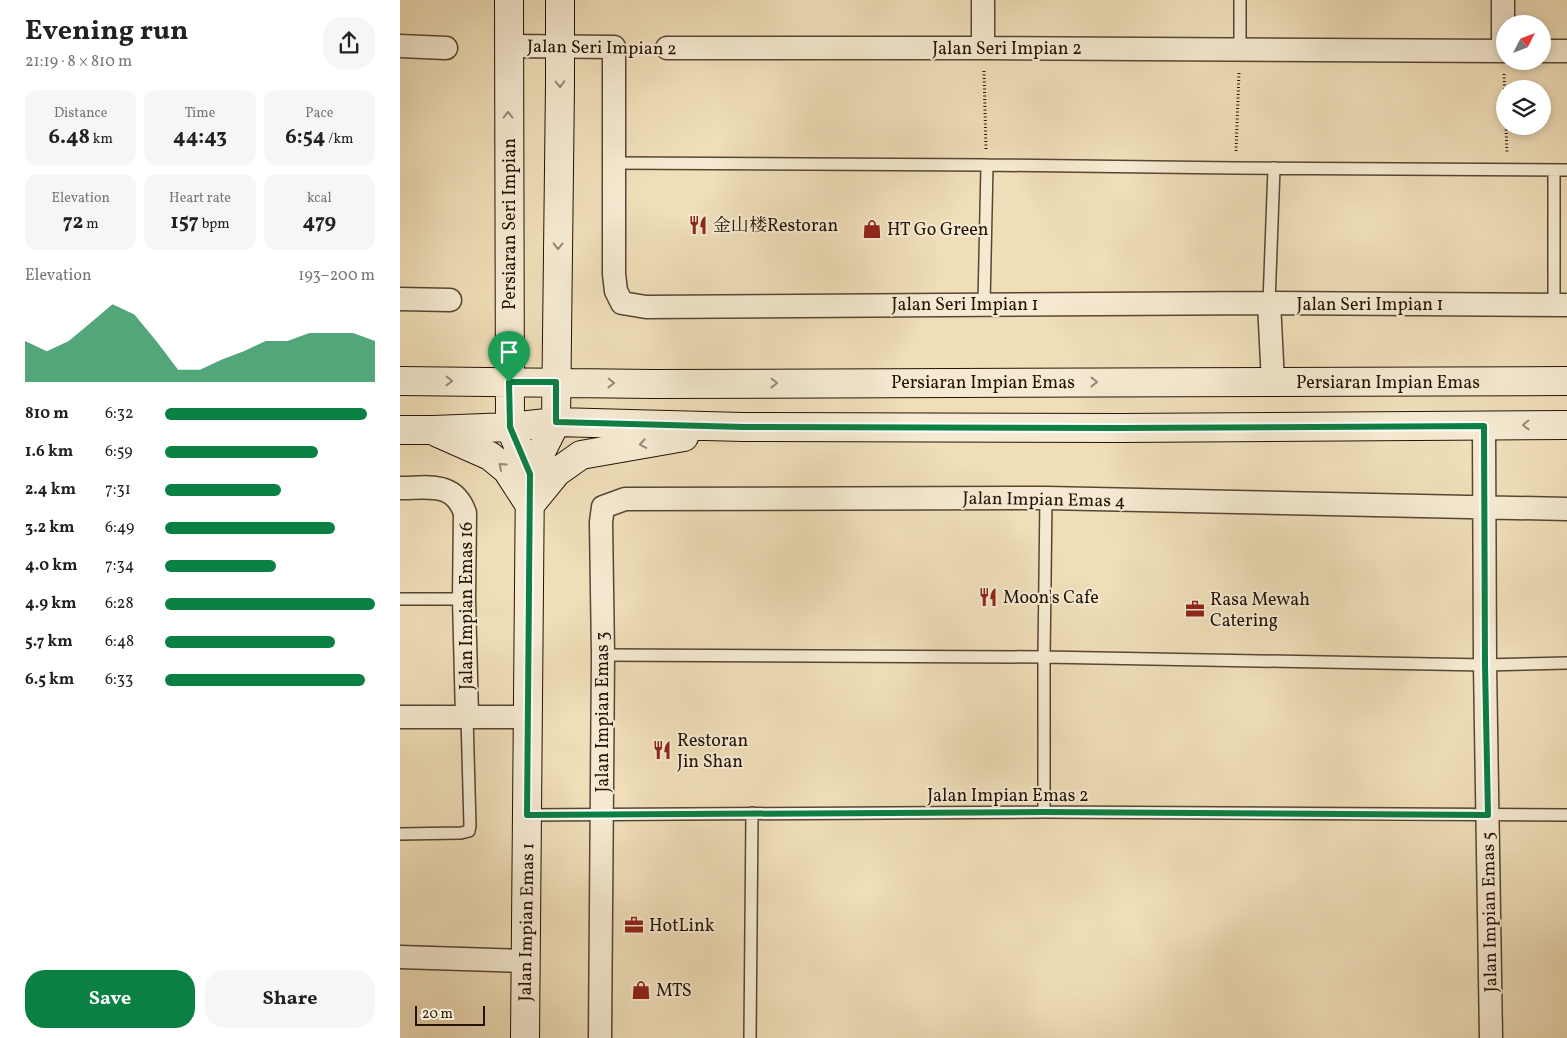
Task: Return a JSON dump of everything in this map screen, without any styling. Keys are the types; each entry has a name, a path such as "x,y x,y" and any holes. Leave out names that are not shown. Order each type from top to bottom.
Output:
{"main road":[{"name":"Persiaran Seri Impian","path":"509,0 510,427 530,474"},
{"path":"556,422 560,0"},
{"name":"Persiaran Impian Emas","path":"400,381 663,384 1567,381"},
{"path":"400,430 510,427 556,422 743,427 1121,428 1567,425"},
{"name":"Jalan Impian Emas 1","path":"525,1038 530,474 556,422"},
{"path":"433,430 490,456 507,470 530,505 557,472 581,455 743,427"}],"street":[{"path":"983,0 983,48"},
{"path":"1503,0 1503,15"},
{"path":"400,46 446,48"},
{"name":"Jalan Seri Impian 2","path":"508,46 614,47"},
{"name":"Jalan Seri Impian 1","path":"614,47 614,274 616,291 622,303 646,308 1269,303 1560,305"},
{"name":"Jalan Seri Impian 2","path":"667,48 1496,51"},
{"path":"1551,51 1567,51"},
{"path":"400,299 450,300"},
{"path":"1269,303 1274,382"},
{"name":"Jalan Impian Emas 5","path":"1484,426 1486,508 1485,665 1491,1038"},
{"name":"Jalan Impian Emas 16","path":"400,488 439,488 454,494 462,502 465,513 464,598 467,718"},
{"name":"Jalan Impian Emas 4","path":"603,507 625,499 1046,498 1567,509"},
{"name":"Jalan Impian Emas 3","path":"600,1038 603,655 601,522 603,507"},
{"path":"400,717 527,717"},
{"path":"400,957 526,961"}],"lane":[{"path":"1240,0 1240,49"},
{"path":"614,163 1567,170"},
{"path":"984,304 987,165"},
{"path":"1269,303 1274,168"},
{"path":"1554,170 1560,305"},
{"path":"1044,812 1046,498"},
{"path":"400,600 464,598"},
{"path":"603,655 1044,657 1485,665 1567,663"},
{"path":"400,834 461,834 469,831 467,718"},
{"name":"Jalan Impian Emas 2","path":"527,815 1044,812 1567,815"},
{"path":"750,1038 752,813"}],"path":[{"path":"983,48 987,165"},
{"path":"1235,168 1240,49"},
{"path":"1506,135 1508,169"}],"place":[{"name":"金山楼Restoran","path":"698,225"},
{"name":"HT Go Green","path":"872,229"},
{"name":"Moon's Cafe","path":"988,597"},
{"name":"Rasa Mewah Catering","path":"1195,609"},
{"name":"Restoran Jin Shan","path":"662,750"},
{"name":"HotLink","path":"634,925"},
{"name":"MTS","path":"641,990"}],"route":[{"path":"509,382 556,382 556,422 743,427 1121,428 1484,426 1488,815 1044,812 527,815 530,474 510,427 509,382"}]}
